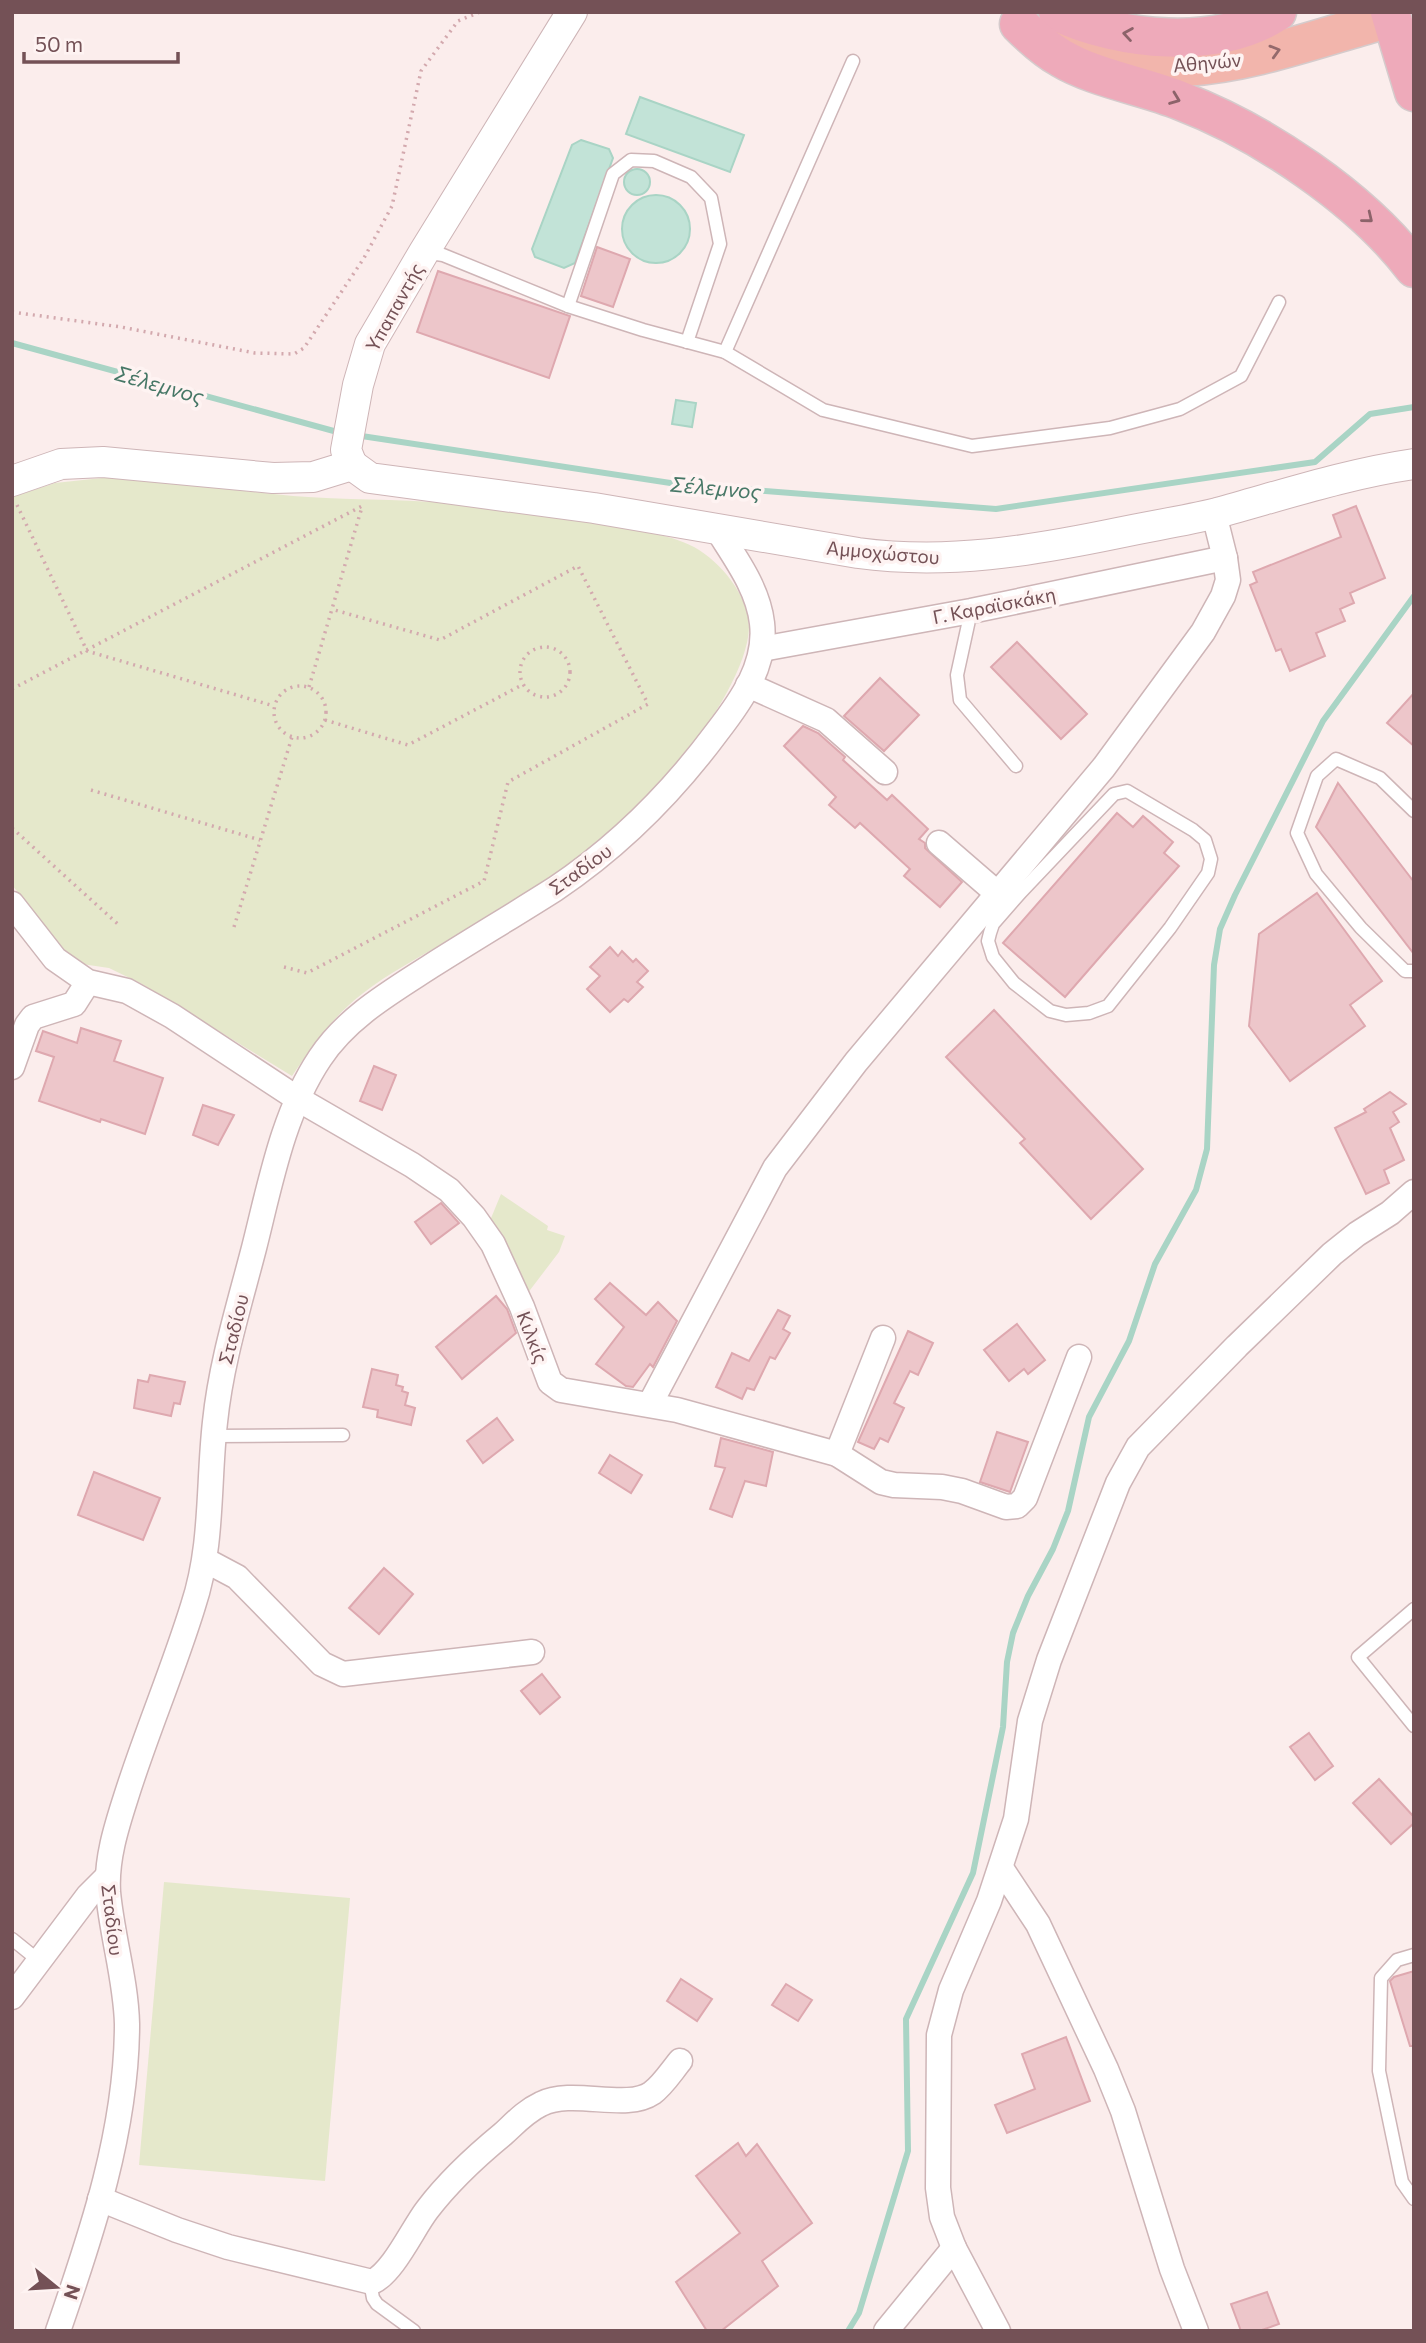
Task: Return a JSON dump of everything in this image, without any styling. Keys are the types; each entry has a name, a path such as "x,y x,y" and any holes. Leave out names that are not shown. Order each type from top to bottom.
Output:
{"highway":[{"path":"1058,12 1124,34 1154,37 1214,34 1244,27 1277,12"},
{"path":"1012,18 1039,44 1062,59 1213,113 1261,141 1319,178 1378,226 1414,268"},
{"path":"1381,18 1414,92"}],"main road":[{"name":"Αθηνών","path":"1012,18 1057,42 1089,52 1119,60 1183,67 1252,58 1381,18"}],"street":[{"path":"550,48 561,12"},
{"path":"550,48 572,12"},
{"name":"Υπαπαντής","path":"349,457 358,386 370,344 550,48"},
{"path":"13,489 61,464 103,462 273,478 313,477 349,457"},
{"name":"Αμμοχώστου","path":"349,457 370,478 513,496 871,555 915,559 983,556 1048,547 1214,513 1347,476 1414,464"},
{"path":"650,1404 775,1167 856,1062 1104,767 1203,632 1226,588 1228,574 1214,513"},
{"name":"Σταδίου","path":"58,2331 100,2199 113,2146 123,2084 127,2023 125,1995 111,1919 107,1877 114,1838 138,1757 185,1633 205,1560 222,1369 274,1171 298,1099 320,1057 371,1005 553,890 605,853 666,796 699,757 748,685 762,649 763,624 757,599 717,529"},
{"name":"Γ. Καραϊσκάκη","path":"762,649 971,611 1225,558"},
{"path":"748,685 825,720 885,772"},
{"path":"939,843 998,894"},
{"name":"Κιλκίς","path":"12,904 55,959 88,982 127,991 172,1016 298,1099 449,1190 484,1230 501,1259 553,1386 573,1393 693,1413 837,1454 881,1482 943,1487 1006,1507 1017,1506 1025,1498 1079,1357"},
{"path":"12,1068 27,1025 33,1017 74,1004 88,982"},
{"path":"998,2331 954,2248 942,2217 938,2188 939,2035 951,1990 1001,1868 1019,1804 1030,1721 1038,1688 1112,1497 1131,1457 1149,1435 1227,1356 1332,1254 1390,1213 1414,1192"},
{"path":"837,1454 883,1339"},
{"path":"205,1560 237,1577 322,1664 338,1673 532,1652"},
{"path":"1001,1868 1038,1924 1106,2069 1123,2110 1172,2269 1196,2331"},
{"path":"12,1997 88,1896 107,1877"},
{"path":"100,2199 228,2247 370,2282 379,2279 385,2272 425,2213 452,2181 478,2155 532,2110 549,2101 566,2098 645,2097 654,2091 680,2061"},
{"path":"886,2331 954,2248"}],"lane":[{"path":"725,352 853,61"},
{"path":"568,306 613,174 631,160 654,161 691,177 710,198 720,244 687,342"},
{"path":"424,252 443,255 568,306 725,352 823,410 972,446 1110,428 1180,409 1241,376 1279,302"},
{"path":"971,611 957,675 960,699 1016,766"},
{"path":"1414,811 1380,778 1336,760 1317,776 1297,833 1316,874 1361,928 1405,971 1414,971"},
{"path":"1127,791 1193,830 1205,840 1211,859 1208,873 1162,938 1108,1006 1089,1013 1066,1015 1049,1011 1014,983 993,957 988,941 993,924 1057,853 1114,794 1127,791"},
{"path":"1031,851 1057,853"},
{"path":"214,1436 343,1434"},
{"path":"1414,1609 1358,1657 1414,1726"},
{"path":"12,1939 38,1960"},
{"path":"1414,1955 1397,1960 1381,1978 1379,2071 1402,2182 1414,2199"},
{"path":"370,2282 376,2304 414,2331"}],"path":[{"path":"12,312 121,327 256,353 294,354 304,348 364,258 392,206 421,71 457,21 480,12"},
{"path":"13,489 87,651 274,706"},
{"path":"309,687 364,498"},
{"path":"12,689 362,506"},
{"path":"284,967 307,973 484,881 508,782 648,704 578,566 440,640 331,609"},
{"path":"540,647 556,649 567,660 570,668 568,684 557,695 541,698 522,685 519,669 521,662 532,650 540,647"},
{"path":"301,685 309,687 322,698 325,706 324,720 312,735 304,738 292,737 277,725 274,706 286,689 301,685"},
{"path":"324,720 408,745 522,685"},
{"path":"234,926 292,737"},
{"path":"91,790 260,840"},
{"path":"12,828 120,926"}],"shaded area":[{"path":"640,97 744,135 730,172 626,134"},
{"path":"581,140 609,149 613,158 575,263 564,268 535,257 532,249 572,145"},
{"path":"637,169 646,173 650,182 646,191 637,195 628,191 624,182 628,173"},
{"path":"656,195 669,198 680,205 687,216 690,229 687,242 680,253 669,260 656,263 643,260 632,253 625,242 622,229 625,216 632,205 643,198"},
{"path":"676,400 696,403 692,427 672,424"},
{"path":"111,477 293,496 487,507 564,517 661,535 684,542 704,553 732,581 748,616 745,652 734,679 699,737 636,812 556,873 372,986 332,1022 292,1076 142,984 109,968 75,963 12,885 12,497 55,483"},
{"path":"501,1194 548,1226 547,1230 565,1236 559,1252 524,1298 489,1223"},
{"path":"164,1882 350,1898 325,2181 139,2165"}],"building":[{"path":"597,247 630,259 613,307 581,296"},
{"path":"438,271 570,316 549,378 417,332"},
{"path":"1356,506 1385,578 1350,593 1354,603 1340,609 1345,621 1316,633 1325,656 1290,671 1281,649 1276,651 1250,585 1257,582 1253,572 1341,537 1333,515"},
{"path":"1017,642 1087,714 1061,739 991,667"},
{"path":"880,678 919,715 884,751 844,716"},
{"path":"1414,693 1414,746 1387,723"},
{"path":"803,726 818,733 887,800 892,795 928,829 919,839 925,843 925,848 962,882 940,907 904,876 910,869 860,823 855,828 829,805 836,797 784,746"},
{"path":"1338,783 1414,882 1414,954 1316,827"},
{"path":"1117,813 1133,827 1143,816 1173,842 1164,853 1179,866 1065,997 1003,943"},
{"path":"1317,893 1382,981 1350,1005 1365,1026 1290,1081 1249,1026 1259,934"},
{"path":"610,947 618,956 622,951 633,962 636,959 648,971 637,982 643,987 628,1002 624,999 610,1012 587,989 600,976 590,967"},
{"path":"994,1010 1143,1169 1091,1219 1020,1143 1025,1139 946,1057"},
{"path":"81,1028 121,1041 114,1061 163,1078 145,1134 39,1101 54,1057 36,1051 43,1031 77,1043"},
{"path":"374,1066 396,1075 382,1110 360,1101"},
{"path":"1390,1092 1406,1104 1393,1112 1399,1122 1390,1128 1404,1160 1384,1170 1389,1183 1366,1194 1335,1128 1366,1112 1364,1109"},
{"path":"203,1105 234,1115 218,1145 193,1135"},
{"path":"441,1203 459,1223 431,1244 415,1222"},
{"path":"610,1283 646,1315 658,1302 677,1321 653,1367 650,1364 633,1387 626,1386 596,1364 624,1327 595,1299"},
{"path":"496,1296 507,1309 516,1333 462,1379 436,1347"},
{"path":"778,1310 790,1316 783,1329 790,1333 775,1359 770,1357 754,1390 747,1388 742,1399 716,1387 732,1353 749,1361"},
{"path":"1017,1324 1045,1360 1028,1374 1024,1369 1009,1381 984,1350"},
{"path":"908,1331 933,1343 918,1375 910,1371 894,1403 904,1408 888,1442 880,1438 874,1449 858,1442"},
{"path":"372,1369 398,1375 396,1385 403,1387 402,1391 408,1393 405,1405 415,1408 411,1425 377,1417 378,1410 363,1407"},
{"path":"150,1375 185,1382 180,1404 174,1403 171,1416 134,1408 138,1380 148,1382"},
{"path":"497,1418 513,1440 483,1463 467,1441"},
{"path":"997,1432 1028,1442 1010,1492 980,1482"},
{"path":"721,1438 773,1452 766,1486 745,1481 732,1517 710,1509 725,1468 715,1466"},
{"path":"610,1455 642,1475 631,1493 599,1473"},
{"path":"94,1472 160,1498 143,1540 78,1515"},
{"path":"384,1568 413,1594 379,1634 349,1608"},
{"path":"542,1674 560,1697 540,1714 521,1691"},
{"path":"1309,1733 1333,1766 1315,1780 1290,1747"},
{"path":"1379,1779 1414,1817 1414,1823 1391,1844 1353,1803"},
{"path":"1414,1971 1414,2046 1410,2046 1390,1981 1394,1977"},
{"path":"681,1979 712,1999 697,2021 667,2001"},
{"path":"786,1984 812,2000 798,2021 772,2005"},
{"path":"1066,2037 1090,2101 1007,2133 995,2105 1035,2089 1022,2054"},
{"path":"738,2143 746,2156 757,2144 812,2223 762,2261 778,2286 721,2331 707,2331 676,2282 740,2233 696,2176"},
{"path":"1267,2292 1279,2324 1259,2331 1241,2331 1231,2304"}],"waterway":[{"name":"Σέλεμνος","path":"12,343 341,433"},
{"name":"Σέλεμνος","path":"355,435 677,484 996,509 1315,462 1370,414 1414,407"},
{"path":"848,2331 859,2313 908,2151 906,2019 973,1873 1003,1727 1007,1662 1013,1633 1068,1511 1089,1417 1129,1341 1155,1264 1196,1190 1207,1149 1214,965 1220,929 1323,721 1414,596"}]}
